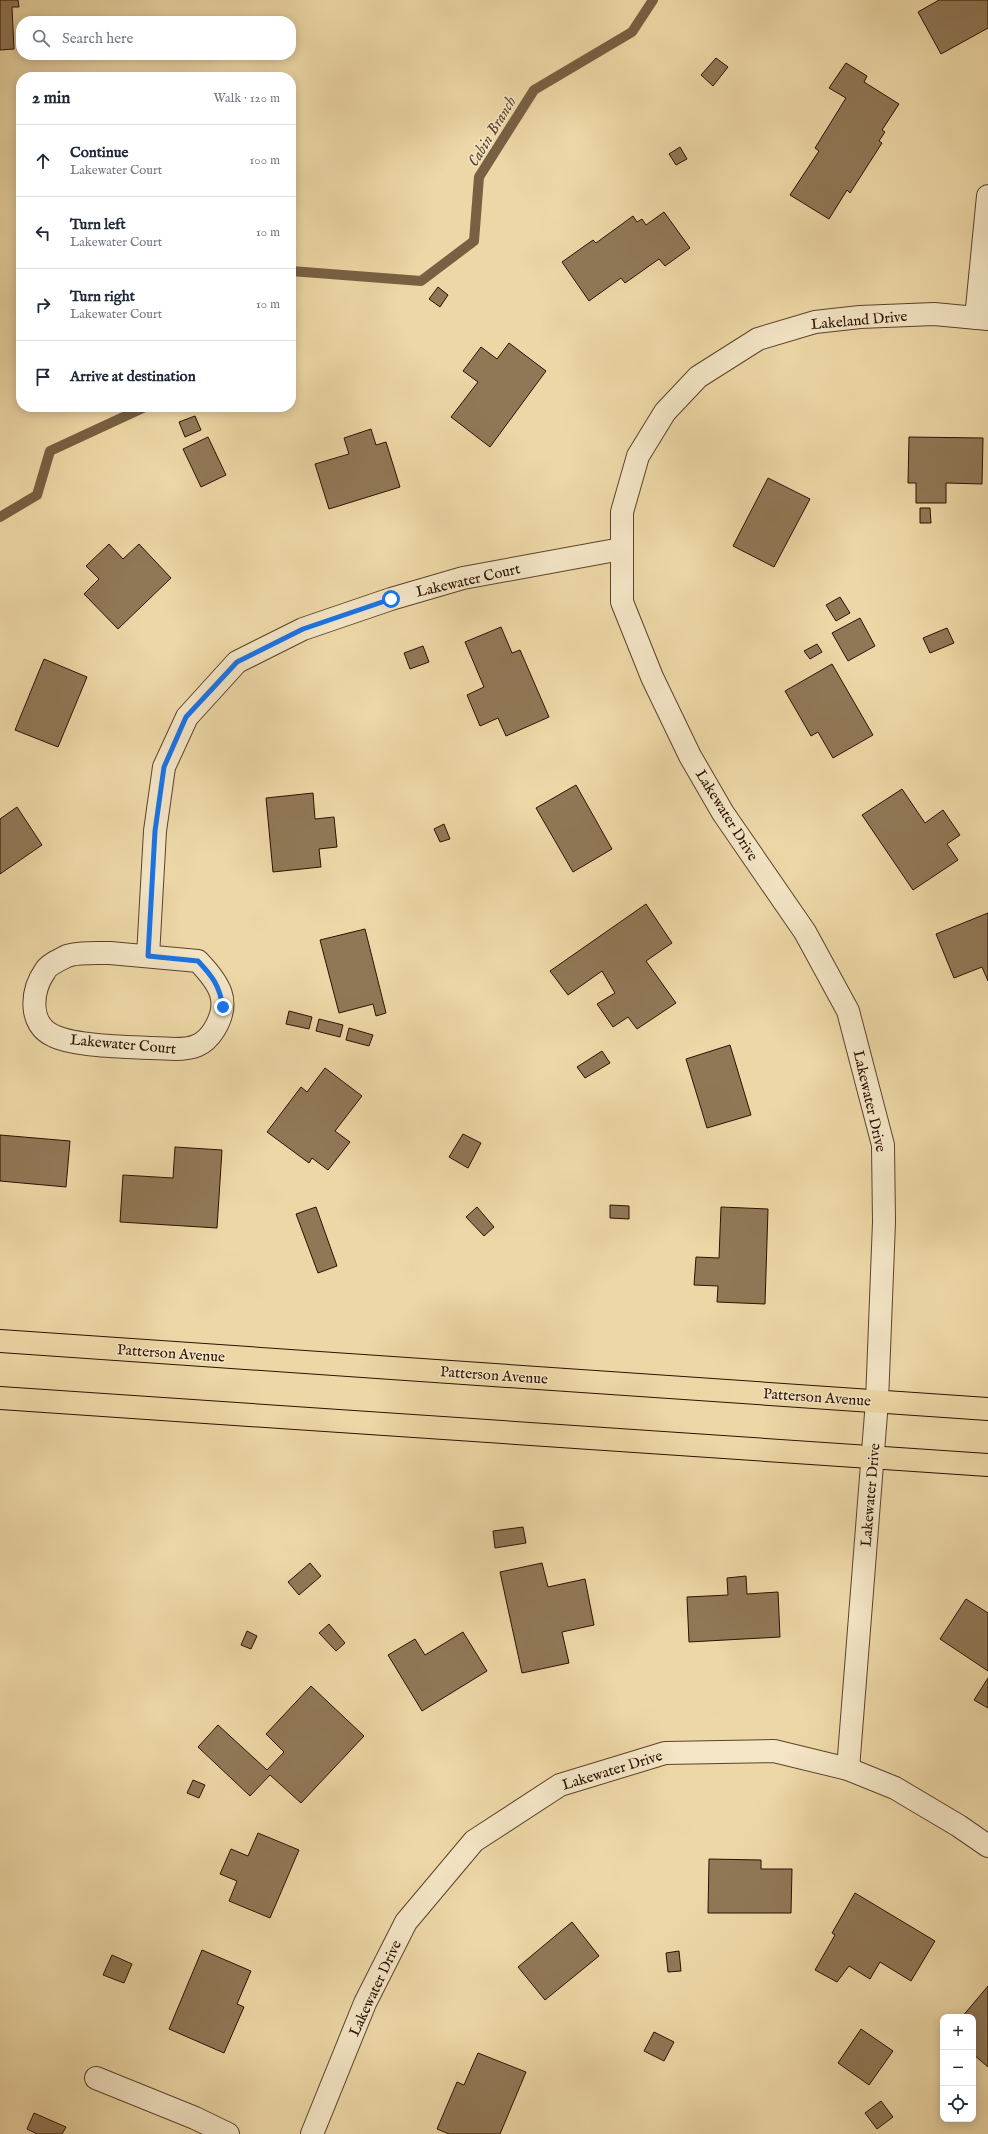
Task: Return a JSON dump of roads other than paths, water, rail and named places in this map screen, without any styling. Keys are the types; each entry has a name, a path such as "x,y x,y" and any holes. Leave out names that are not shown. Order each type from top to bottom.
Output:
{"main road":[{"name":"Patterson Avenue","path":"0,1341 988,1409"},
{"path":"0,1398 988,1465"}],"street":[{"path":"982,318 988,196"},
{"name":"Lakeland Drive","path":"621,549 622,512 638,456 665,412 698,377 758,339 815,322 934,314 982,318"},
{"name":"Lakewater Court","path":"148,956 155,831 164,767 186,717 237,662 303,629 391,599 463,578 621,549"},
{"name":"Lakewater Drive","path":"312,2134 364,2003 406,1922 474,1841 560,1785 666,1753 774,1751 848,1769 874,1457 884,1222 883,1145 848,1011 805,932 723,813 690,756 652,677 622,602 621,549"},
{"name":"Lakewater Court","path":"110,953 148,956 198,961 213,977 220,992 223,1012 222,1018 203,1044 191,1049 175,1049 78,1043 54,1036 36,1020 35,988 45,969 69,955 110,953"},
{"path":"848,1769 895,1788 959,1826 988,1846"},
{"path":"96,2078 195,2118 228,2134"}],"waterway":[{"name":"Cabin Branch","path":"296,271 421,281 474,241 479,177 534,90 632,32 653,0"},
{"name":"Cabin Branch","path":"0,517 37,495 50,451 134,412"}]}
